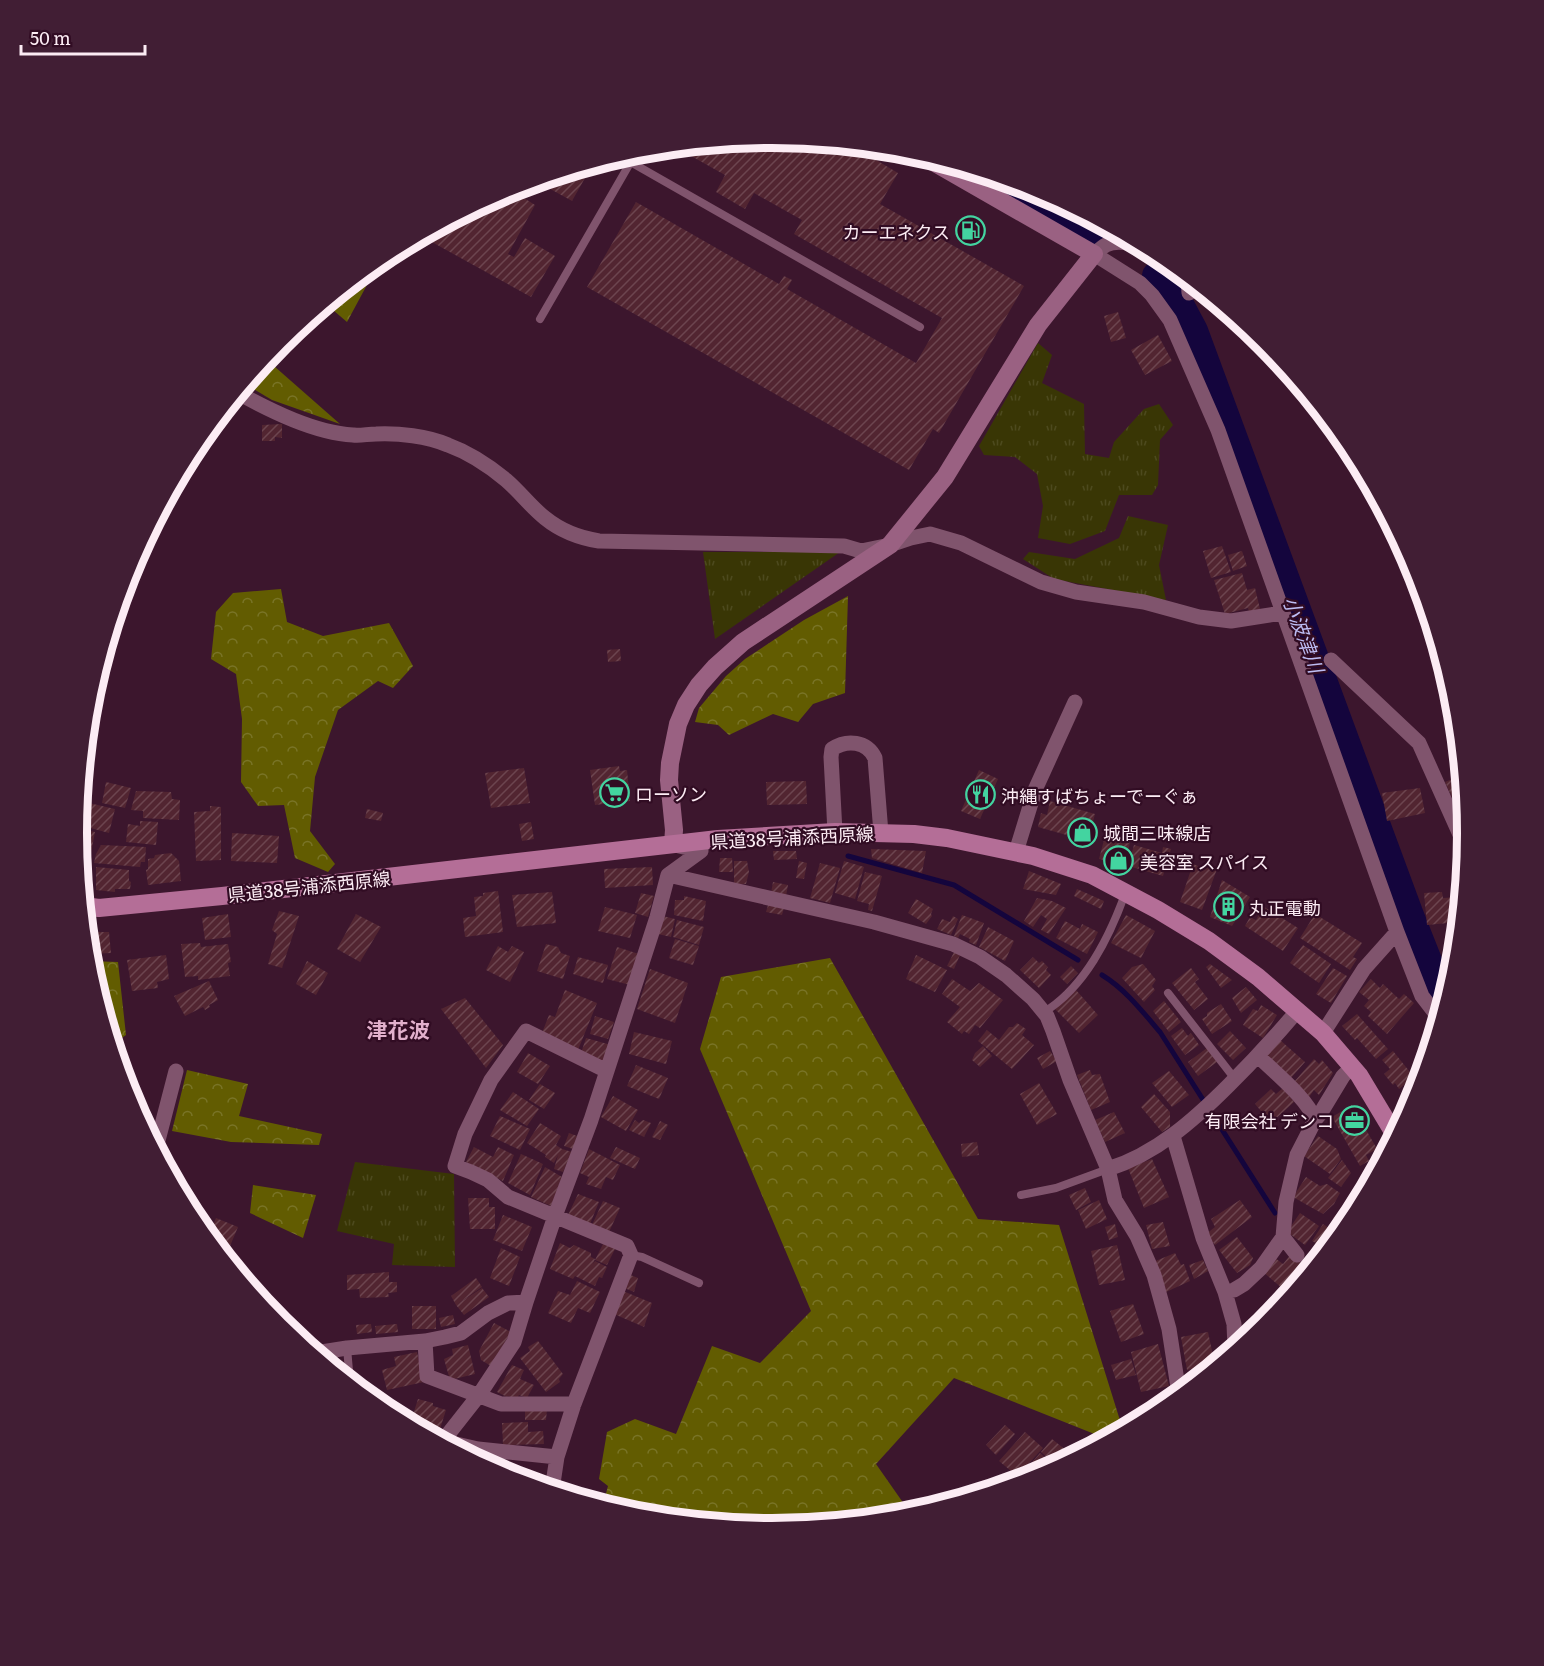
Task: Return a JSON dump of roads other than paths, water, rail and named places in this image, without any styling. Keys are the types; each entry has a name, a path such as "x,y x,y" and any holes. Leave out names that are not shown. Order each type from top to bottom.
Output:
{"main road":[{"name":"県道38号浦添西原線","path":"91,907 222,896 718,839 835,832 947,838 1033,856 1092,875 1126,892 1209,941 1258,977 1323,1033 1359,1076 1390,1127"}],"street":[{"path":"949,171 1140,283 1170,320 1218,430 1397,932 1422,996 1434,1011"},
{"path":"447,1436 479,1395 514,1341 555,1216 591,1120 657,917 668,875 701,851 673,844 670,763 678,724 686,705 715,667 743,642 890,545 945,477 1038,325 1094,254 1106,245 1118,242"},
{"path":"245,396 285,417 327,430 353,435 402,435 446,444 480,459 507,481 546,519 579,538 599,542 844,546 861,550 930,534 962,543 1041,582 1076,592 1144,602 1199,617 1231,621 1282,613"},
{"path":"1331,660 1419,742 1457,827"},
{"path":"1016,852 1035,790 1075,702"},
{"path":"835,832 832,749 839,744 851,742 872,750 875,758 881,833"},
{"path":"668,875 866,920 953,944 980,957 1006,975 1033,999 1047,1016 1070,1080 1108,1169 1115,1200 1137,1236 1154,1275 1169,1329 1178,1385"},
{"path":"1323,1033 1364,969 1397,932"},
{"path":"1108,1169 1122,1164 1173,1136 1207,1107 1258,1056 1298,1010"},
{"path":"553,1482 557,1457 574,1404 631,1255 627,1246 508,1197 488,1180 455,1166 465,1134 491,1080 526,1031 607,1071"},
{"path":"1258,1056 1311,1110 1315,1119"},
{"path":"1225,1292 1244,1284 1261,1268 1282,1237 1286,1202 1297,1155 1315,1119 1343,1076 1352,1067"},
{"path":"159,1137 176,1071"},
{"path":"1173,1136 1203,1238 1225,1292 1234,1324 1235,1338"},
{"path":"1282,1237 1297,1255"},
{"path":"324,1351 425,1341 461,1333 488,1313 508,1303 526,1302"},
{"path":"425,1341 427,1376 501,1404 574,1404"},
{"path":"469,1447 557,1457"}],"lane":[{"path":"540,320 629,163"},
{"path":"631,163 920,327"},
{"path":"1043,1013 1055,1005 1087,971 1113,926 1126,892"},
{"path":"1168,993 1235,1079"},
{"path":"1021,1195 1056,1188 1108,1169"},
{"path":"631,1255 642,1257 699,1283"},
{"path":"346,1348 349,1371"}],"waterway":[{"name":"小波津川","path":"1050,208 1090,230"},
{"name":"小波津川","path":"1157,276 1177,301 1193,331 1408,913 1439,987"},
{"path":"848,856 954,885 1078,960"},
{"path":"1102,975 1126,994 1160,1032 1275,1213"}],"place":[{"name":"カーエネクス","path":"971,231"},
{"name":"ローソン","path":"614,793"},
{"name":"沖縄すばちょーでーぐぁ","path":"980,795"},
{"name":"城間三味線店","path":"1082,832"},
{"name":"美容室 スパイス","path":"1119,861"},
{"name":"丸正電動","path":"1228,907"},
{"name":"有限会社 デンコ","path":"1355,1120"}],"district":[{"name":"津花波","path":"398,1028"}]}
